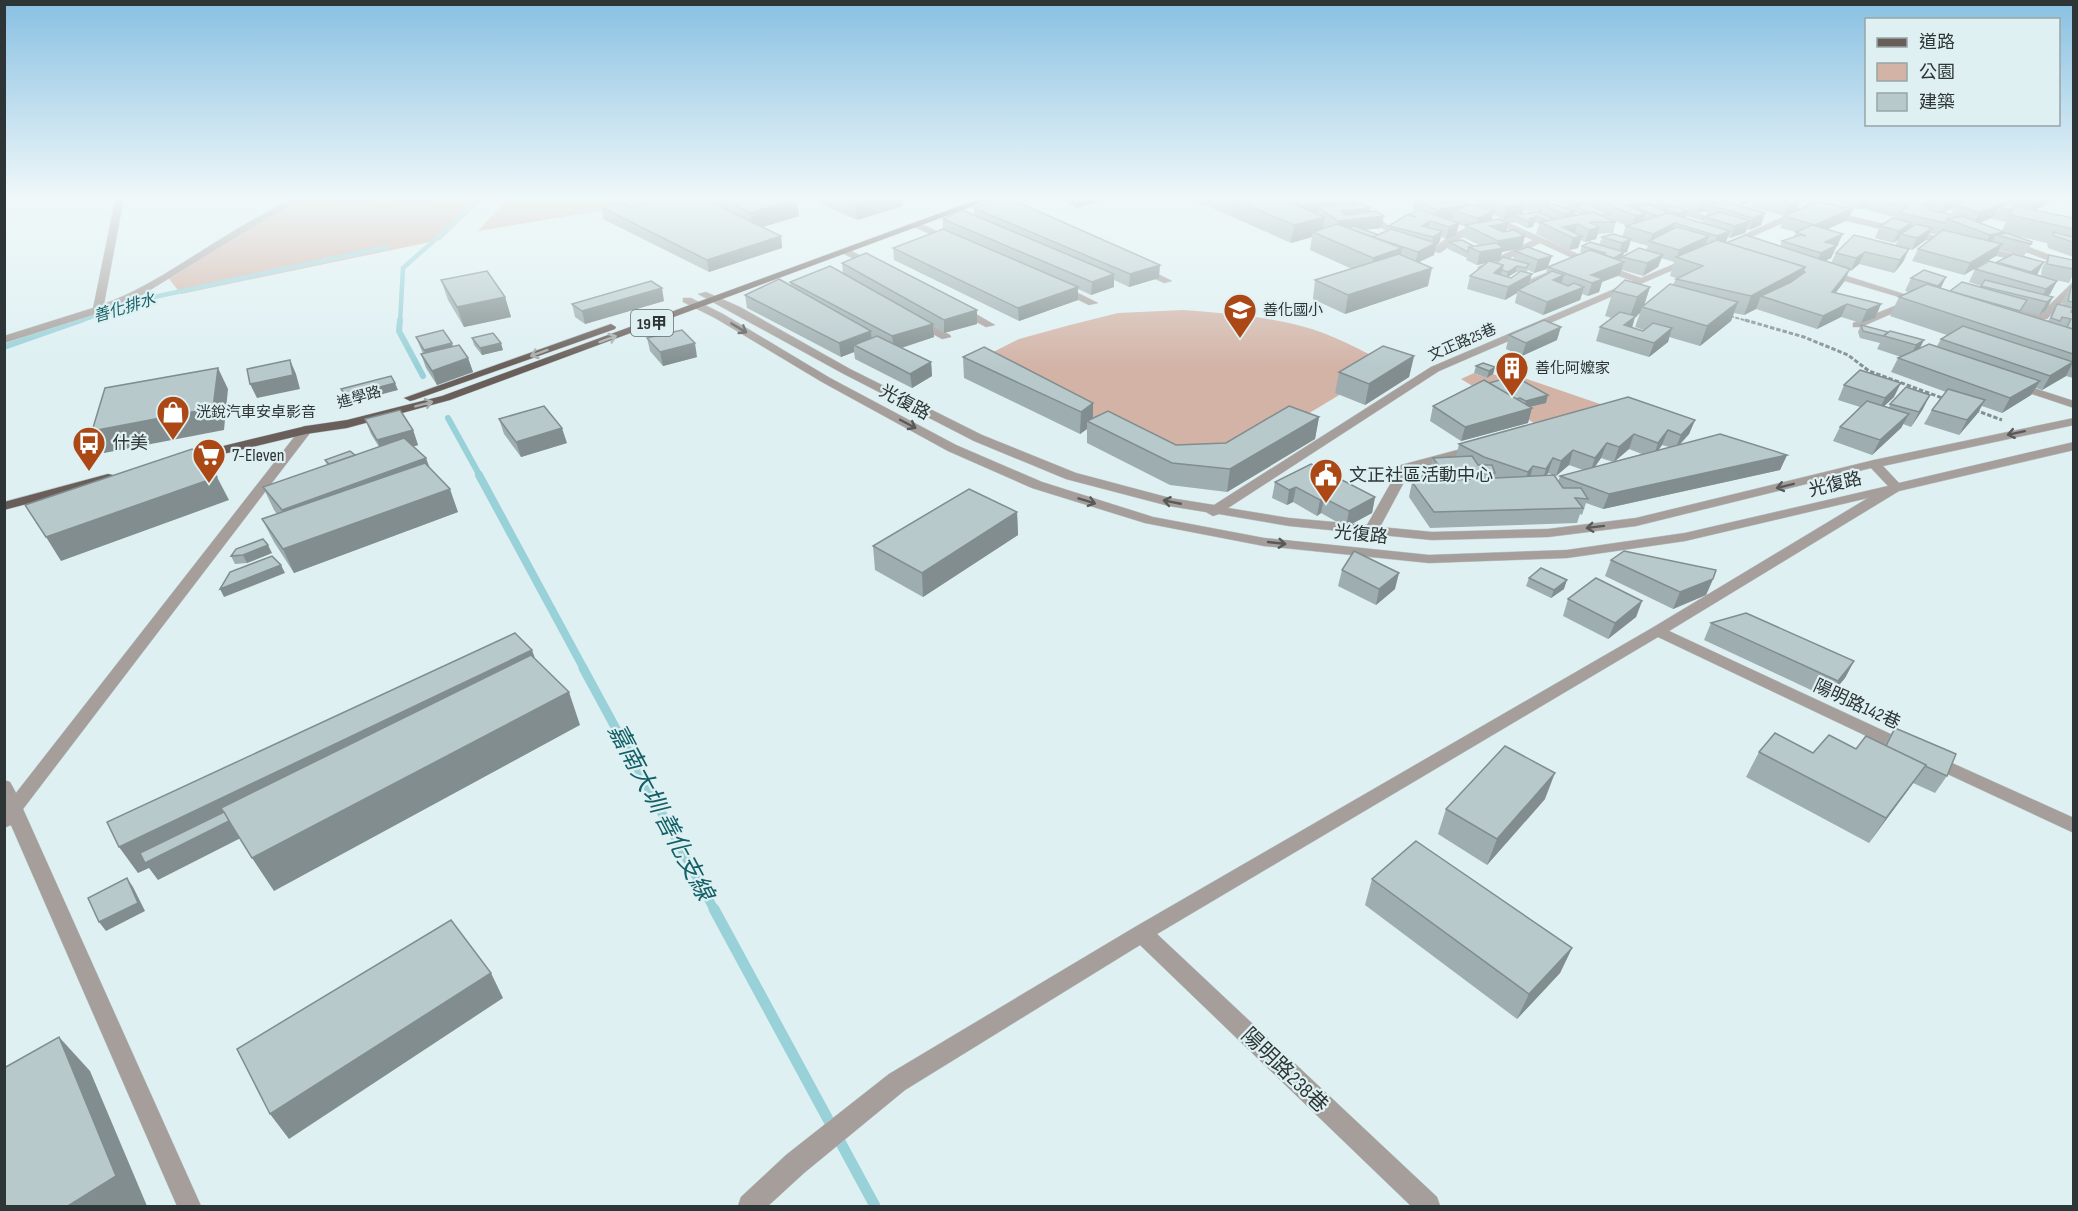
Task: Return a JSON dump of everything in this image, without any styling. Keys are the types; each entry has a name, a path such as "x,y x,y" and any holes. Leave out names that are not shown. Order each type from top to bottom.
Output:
{"main road":[{"name":"進學路","path":"306,430 347,424 446,398 819,254"},
{"path":"716,299 843,254"},
{"name":"19甲","path":"162,465 306,430"},
{"path":"4,506 120,476"}],"street":[{"path":"98,310 109,254"},
{"path":"4,340 134,297 203,254"},
{"path":"850,254 878,267"},
{"path":"1481,270 1513,254"},
{"path":"1567,254 1641,281"},
{"path":"2014,254 2073,268"},
{"path":"2037,254 2073,268"},
{"name":"文正路25巷","path":"1197,530 1215,510 1435,369 1701,255"},
{"path":"1531,282 1584,261"},
{"path":"813,264 823,269"},
{"path":"1136,267 1167,281"},
{"path":"1822,272 1838,274 1918,300 1857,325"},
{"path":"1052,284 1094,303"},
{"path":"1988,302 2043,317 2073,284"},
{"name":"光復路","path":"696,300 716,299 846,371 978,438 1071,476 1169,502 1215,510 1289,522 1432,536 1548,533 1636,522 1874,464 2073,421"},
{"name":"光復路","path":"696,300 826,380 952,448 1037,485 1150,520 1264,542 1429,559 1567,554 1685,537 2073,446"},
{"path":"950,304 990,325"},
{"path":"905,314 946,337"},
{"path":"2008,383 2073,405"},
{"path":"9,815 306,430"},
{"path":"1371,530 1405,468 1484,447"},
{"path":"750,1206 818,1146 897,1082 1142,933 1657,632 1896,487 1874,464"},
{"name":"陽明路142巷","path":"1657,632 2073,826"},
{"path":"4,786 9,815 189,1206"},
{"name":"陽明路238巷","path":"1142,933 1428,1206"}],"path":[{"path":"1725,315 1804,337 1848,355 1869,371 1954,402"},
{"path":"1965,406 2028,430"}],"green space":[{"path":"203,254 375,254 181,294 166,275"},
{"path":"1183,310 1258,317 1313,329 1389,365 1223,465 1174,467 973,362 1019,339 1118,313"},
{"path":"1474,373 1487,378 1493,374 1507,379 1524,378 1606,406 1534,423 1461,379"}],"building":[{"path":"694,254 727,254 707,260"},
{"path":"867,254 977,310 944,320 842,263"},
{"path":"904,254 1000,254 1078,287 1018,308"},
{"path":"1025,254 1065,254 1114,274 1092,282"},
{"path":"1082,254 1134,254 1160,265 1130,274"},
{"path":"1363,254 1386,254 1373,258"},
{"path":"1399,254 1432,268 1348,295 1315,280"},
{"path":"1521,254 1545,254 1552,256 1538,260"},
{"path":"1581,254 1600,254 1624,262 1591,275 1603,279 1592,283 1548,267"},
{"path":"1603,254 1621,254 1614,258"},
{"path":"1629,254 1663,255 1647,263 1622,257"},
{"path":"1684,254 1761,254 1805,267 1751,296 1676,279 1703,266 1676,257"},
{"path":"1761,254 1803,254 1850,269 1832,292 1881,304 1867,310 1847,304 1823,316 1761,296 1791,282 1805,272 1803,271 1805,267"},
{"path":"1838,254 1863,254 1856,258"},
{"path":"1872,254 1905,254 1900,260"},
{"path":"1935,254 1986,254 1970,263"},
{"path":"2013,254 2044,262 2031,272 1997,262"},
{"path":"2049,255 2073,260 2073,269 2047,264"},
{"path":"1503,257 1529,264 1526,268 1517,266 1508,272 1502,270 1503,265 1496,263"},
{"path":"1489,261 1503,265 1494,273 1511,278 1521,271 1532,274 1508,287 1470,276"},
{"path":"1989,261 2057,281 2046,289 1975,269"},
{"path":"830,266 933,324 892,336 790,282"},
{"path":"1924,270 1946,277 1938,286 1911,278"},
{"path":"487,271 505,297 457,307 441,280"},
{"path":"1552,271 1564,275 1553,280 1568,286 1574,283 1584,287 1547,302 1518,290"},
{"path":"779,279 871,331 839,343 745,295"},
{"path":"1625,280 1650,287 1637,297 1613,291"},
{"path":"1985,280 2053,297 2047,302 1981,286"},
{"path":"651,281 662,288 582,311 572,304"},
{"path":"1962,282 2027,300 2020,311 1950,291"},
{"path":"1670,284 1738,302 1707,326 1642,307"},
{"path":"1927,284 2073,329 2073,354 1899,297"},
{"path":"2071,287 2073,287 2073,302 2068,301"},
{"path":"2057,304 2073,308 2071,312 2073,313 2073,329 2067,327 2071,319 2062,317 2060,321 2051,318"},
{"path":"1620,312 1636,316 1624,325 1643,331 1653,323 1672,328 1654,343 1600,327"},
{"path":"1544,320 1561,327 1526,343 1509,335"},
{"path":"1861,325 1888,332 1883,336 1863,331"},
{"path":"1963,326 2073,362 2050,376 1941,339"},
{"path":"443,330 452,343 424,350 416,337"},
{"path":"682,330 695,343 660,352 647,338"},
{"path":"1890,331 1924,340 1916,345 1884,336"},
{"path":"493,333 501,343 480,348 472,338"},
{"path":"877,336 931,362 910,374 854,345"},
{"path":"1929,344 2040,381 2010,398 1898,358"},
{"path":"459,345 468,358 432,371 421,354"},
{"path":"1383,346 1414,356 1369,384 1339,372"},
{"path":"984,347 1093,403 1081,412 963,357"},
{"path":"290,360 293,375 250,384 247,369"},
{"path":"1483,363 1495,367 1489,371 1476,366"},
{"path":"218,368 213,408 92,431 105,388"},
{"path":"1860,370 1901,383 1885,398 1844,385"},
{"path":"391,376 395,383 346,396 341,389"},
{"path":"1514,376 1548,395 1526,401 1516,399 1489,383"},
{"path":"1484,380 1532,408 1465,427 1433,406"},
{"path":"1906,387 1930,395 1919,412 1890,404"},
{"path":"1948,389 1985,400 1967,420 1932,410"},
{"path":"1628,397 1695,420 1681,435 1668,430 1658,443 1634,434 1619,447 1607,443 1595,458 1573,450 1561,461 1553,458 1546,469 1533,466 1528,472 1484,457 1459,444"},
{"path":"1867,401 1909,414 1880,440 1840,427"},
{"path":"544,406 562,428 516,442 499,419"},
{"path":"1289,406 1319,417 1230,469 1172,463 1087,421 1108,411 1176,445 1226,443"},
{"path":"400,410 413,430 377,440 365,419"},
{"path":"1720,434 1787,455 1609,494 1560,476"},
{"path":"404,438 426,458 282,510 263,487"},
{"path":"192,449 217,477 46,537 25,505"},
{"path":"350,451 355,455 329,464 325,460"},
{"path":"1472,456 1478,465 1492,465 1495,473 1427,476 1423,469 1439,466 1433,458"},
{"path":"425,463 450,489 283,549 262,519"},
{"path":"1311,464 1375,497 1349,511 1324,498 1320,500 1296,487 1289,490 1275,482"},
{"path":"1554,475 1563,488 1581,488 1588,499 1575,498 1583,508 1434,512 1412,482"},
{"path":"969,489 1017,512 922,573 873,546"},
{"path":"263,539 268,545 243,555 231,556 236,549"},
{"path":"1354,551 1399,573 1379,589 1342,570"},
{"path":"1624,551 1716,570 1713,579 1680,592 1611,560"},
{"path":"272,556 281,565 220,589 230,572"},
{"path":"1541,568 1567,580 1554,590 1529,578"},
{"path":"1596,578 1642,601 1615,623 1568,599"},
{"path":"1746,613 1854,661 1838,681 1711,623"},
{"path":"515,633 532,650 119,847 107,822"},
{"path":"531,655 569,692 252,858 221,808"},
{"path":"1895,728 1956,754 1947,776 1886,746"},
{"path":"1775,733 1813,753 1829,735 1856,749 1866,736 1926,765 1886,818 1759,752"},
{"path":"1505,746 1555,773 1497,839 1446,809"},
{"path":"224,812 229,821 145,863 140,853"},
{"path":"1416,841 1572,948 1529,994 1372,879"},
{"path":"127,878 138,903 99,922 88,898"},
{"path":"451,920 491,973 270,1114 237,1049"},
{"path":"59,1037 116,1176 68,1206 4,1206 4,1068"}],"waterway":[{"name":"善化排水","path":"77,322 140,300 357,254"},
{"name":"嘉南大圳 善化支線","path":"400,322 403,268 419,254"},
{"name":"善化排水","path":"4,347 81,320"},
{"name":"嘉南大圳 善化支線","path":"400,320 399,331 423,376"},
{"name":"嘉南大圳 善化支線","path":"448,418 480,476"},
{"name":"嘉南大圳 善化支線","path":"479,475 584,669"},
{"name":"嘉南大圳 善化支線","path":"583,668 715,911"},
{"name":"嘉南大圳 善化支線","path":"714,909 875,1206"}],"place":[{"name":"善化國小","path":"1240,339"},
{"name":"善化阿嬤家","path":"1512,397"},
{"name":"洸銳汽車安卓影音","path":"173,441"},
{"name":"什美","path":"89,472"},
{"name":"7-Eleven","path":"209,484"},
{"name":"文正社區活動中心","path":"1326,504"}]}
